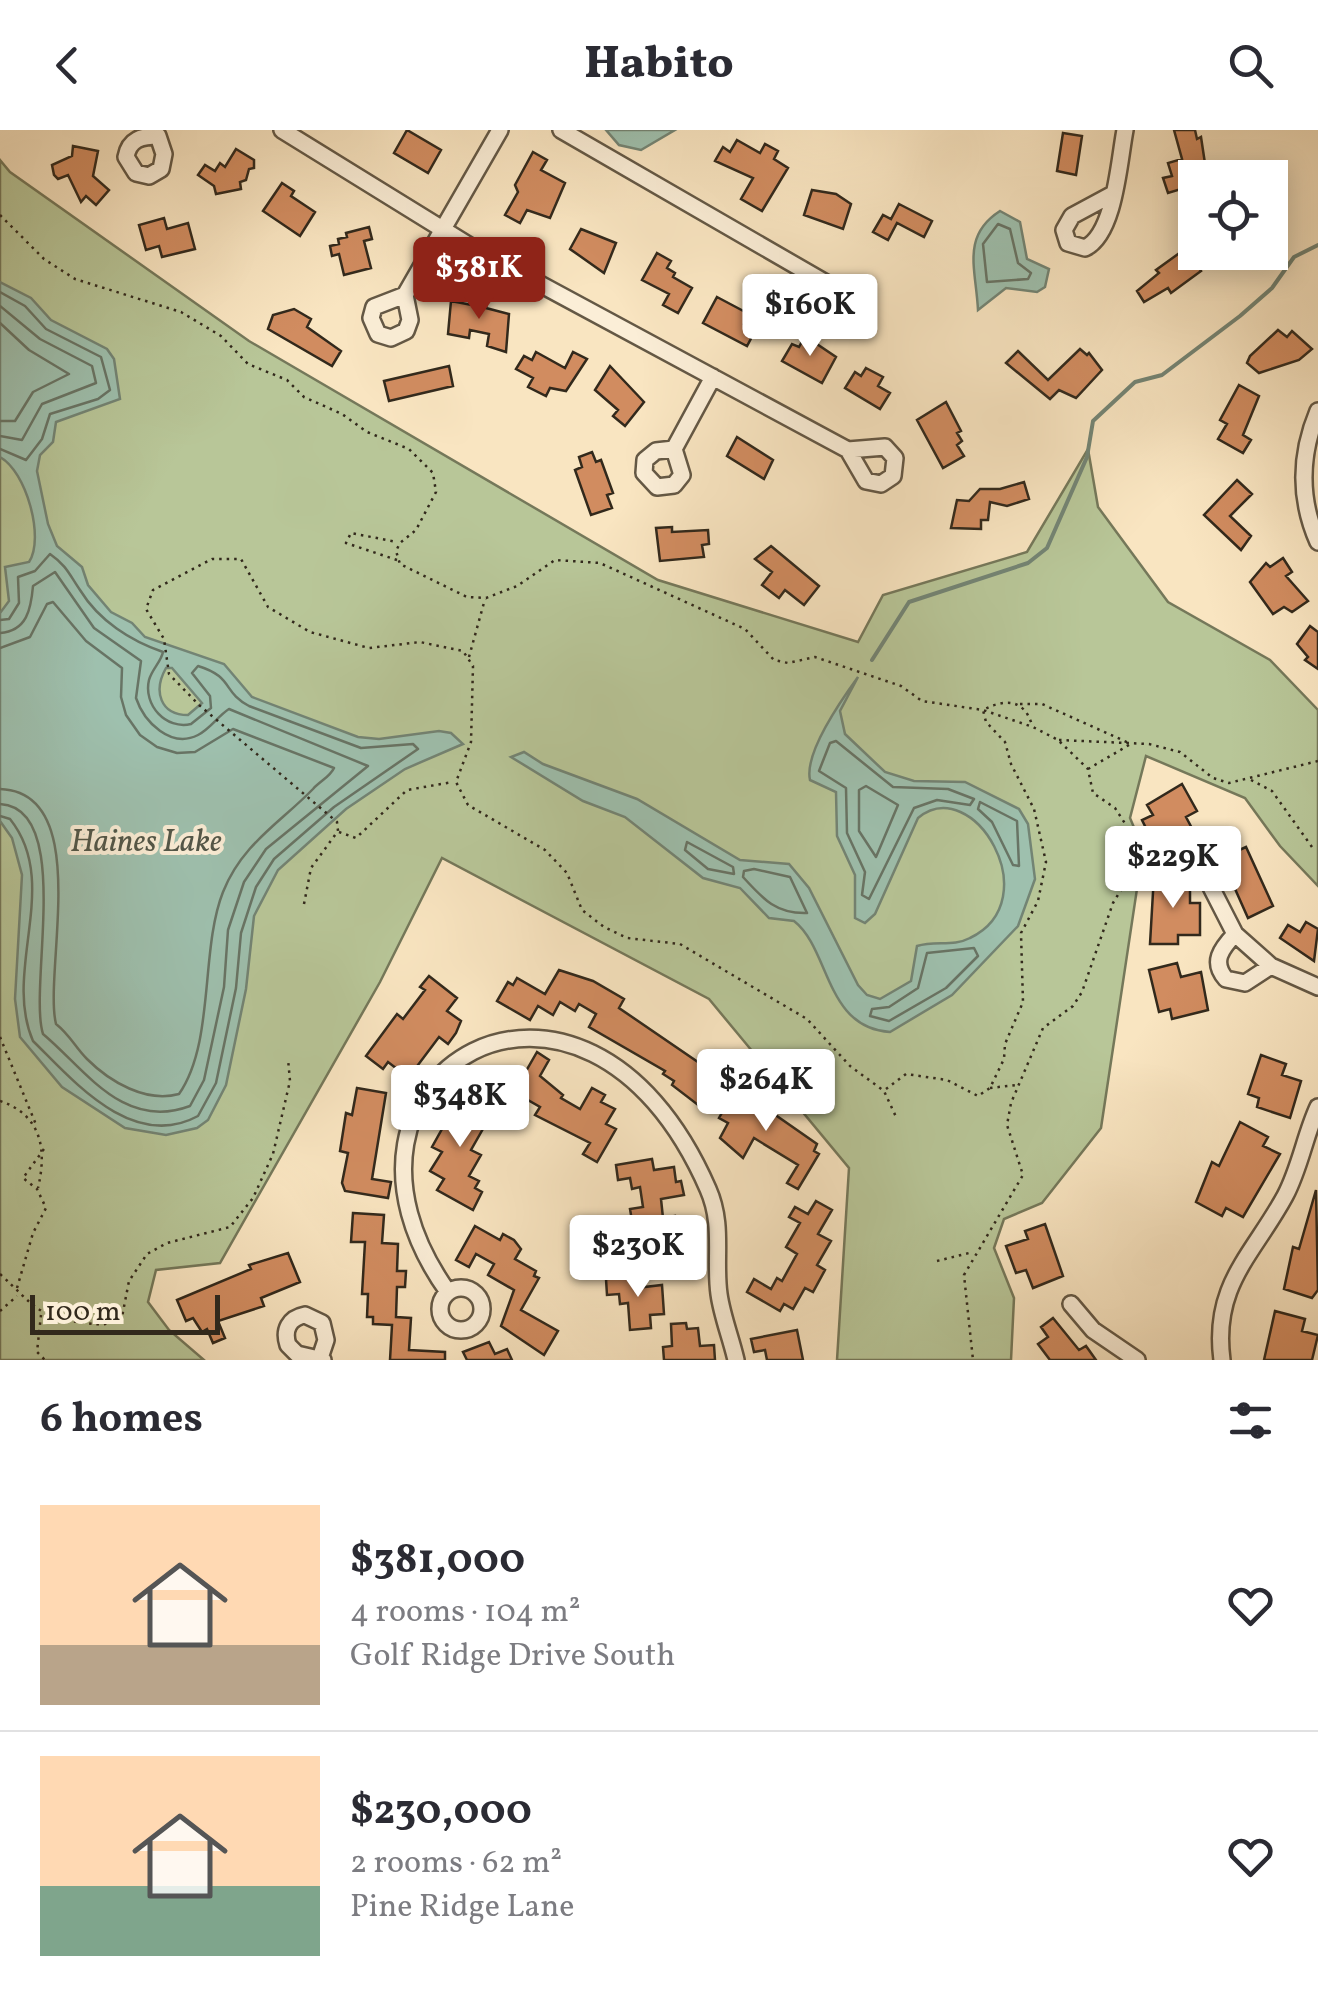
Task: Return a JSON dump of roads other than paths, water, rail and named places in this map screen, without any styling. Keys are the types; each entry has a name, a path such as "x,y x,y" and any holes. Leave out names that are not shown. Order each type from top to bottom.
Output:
{"street":[{"path":"282,130 441,230 848,450"},
{"path":"404,294 500,130"},
{"path":"561,130 864,304"},
{"path":"1111,195 1126,130"},
{"path":"674,449 713,377"},
{"path":"1318,410 1303,472 1307,510 1318,542"},
{"path":"1180,866 1193,853 1235,934 1271,966 1318,987"},
{"path":"1235,934 1218,958 1218,969 1226,980 1245,984 1271,966"},
{"path":"448,1292 422,1252 407,1205 408,1151 418,1110 433,1083 467,1053 511,1038 556,1040 596,1056 633,1080 681,1134 716,1211 719,1294 736,1360"},
{"path":"1222,1360 1222,1316 1234,1274 1286,1194 1318,1107"},
{"path":"1072,1304 1094,1330 1137,1360"}],"water":[{"path":"606,130 675,130 641,150 619,145"},
{"path":"1000,211 1020,222 1027,259 1049,269 1045,287 1037,292 1006,288 978,310 975,242 988,221"},
{"name":"Haines Lake","path":"0,282 31,298 51,320 107,349 114,359 120,399 56,422 53,442 40,455 37,471 48,524 57,546 82,567 88,585 111,612 132,623 145,637 224,664 252,697 358,737 379,739 439,731 451,733 463,744 405,769 346,809 278,870 254,916 246,989 226,1085 208,1120 197,1128 166,1135 125,1128 62,1087 20,1037 15,999 22,875 12,838 0,821 0,613 9,601 5,567 29,562 35,537 25,490 0,457","holes":["166,668 172,668 202,703 188,715 165,706 160,685"]},
{"path":"858,677 840,711 845,734 885,772 914,781 965,782 1019,809 1028,824 1035,879 1018,926 952,995 890,1032 869,1027 853,1017 831,986 806,934 794,921 769,918 740,888 703,878 625,817 583,801 511,757 524,752 543,764 637,799 740,860 789,864 809,888 858,985 867,995 880,999 911,981 917,946 964,941 993,920 1003,897 1003,871 994,846 979,826 960,812 939,808 918,818 875,914 865,923 855,918 855,875 837,836 836,792 810,780 810,769 826,727"}],"waterway":[{"path":"872,660 909,602 1028,563 1047,548 1087,457 1093,421 1135,382 1162,375 1240,316 1272,288 1294,257 1318,245"}]}
